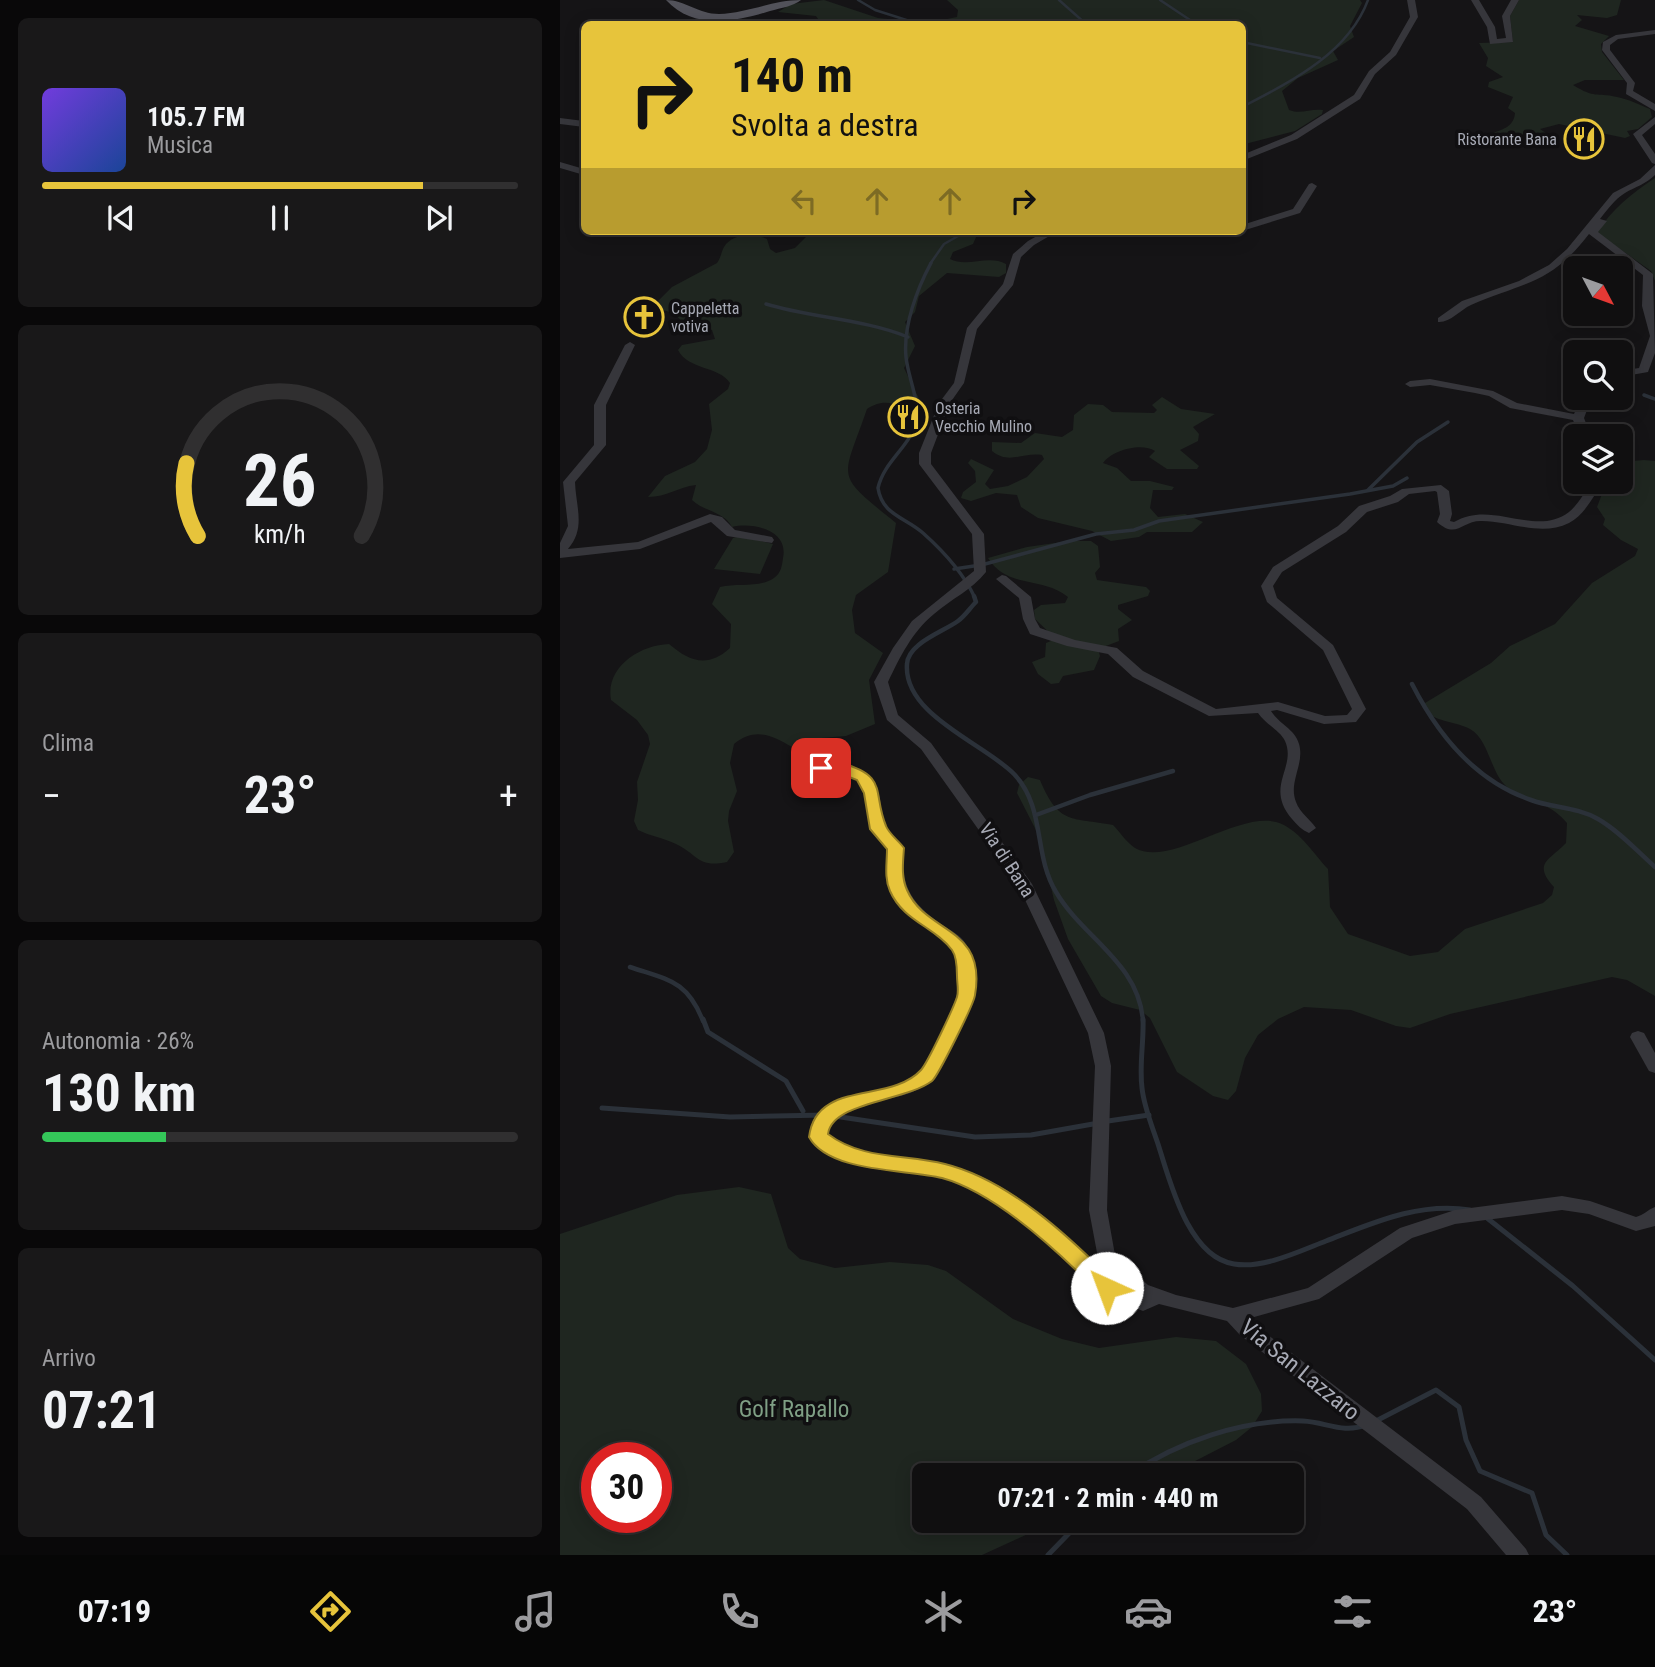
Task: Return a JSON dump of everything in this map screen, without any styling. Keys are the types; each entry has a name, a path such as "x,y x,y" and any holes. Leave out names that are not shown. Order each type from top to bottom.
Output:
{"main road":[{"path":"672,0 691,15 711,18 733,16 795,0"}],"street":[{"path":"1246,156 1294,137 1356,97 1372,73 1392,52 1414,17 1411,0"},
{"path":"1475,0 1491,27 1493,41 1499,43 1510,40 1506,16 1515,0"},
{"path":"1655,32 1616,37 1606,44 1606,50 1631,83 1629,92 1655,108"},
{"path":"1655,120 1637,134 1655,161"},
{"path":"560,121 581,124"},
{"path":"560,165 581,171"},
{"path":"1442,320 1466,302 1509,290 1551,269 1567,256 1583,231 1618,193 1646,178 1655,168"},
{"path":"1246,227 1297,211 1312,186"},
{"path":"1626,188 1629,191 1592,232 1648,274 1647,306 1655,336 1644,370 1633,372"},
{"name":"Via di Bana","path":"1046,235 1016,256 1008,285 972,328 958,383 945,403 925,453 925,464 978,534 980,572 969,585 924,615 900,646 881,682 892,717 926,746 1025,884 1096,1033 1103,1066 1098,1210 1107,1258 1142,1290 1233,1315"},
{"path":"560,552 572,539 576,524 571,508 569,482 600,445 600,405 629,345"},
{"path":"1410,384 1430,382 1475,390 1493,394 1514,406 1578,418"},
{"path":"1580,424 1578,418 1581,410"},
{"path":"1002,579 1026,597 1029,619 1035,631 1072,643 1112,651 1138,674 1214,713 1278,706 1329,721 1351,719 1359,709 1328,648 1271,599 1267,586 1277,570 1342,529 1363,509 1394,499 1406,491 1437,487 1443,491 1446,514 1443,522 1454,527 1463,520 1477,517 1503,518 1532,525 1576,512 1589,494"},
{"path":"560,552 640,545 710,518 718,520 731,533 768,541"},
{"path":"1264,709 1265,716 1284,730 1292,743 1286,795 1290,806 1309,828"},
{"path":"821,768 841,768 863,777 872,793 878,829 896,848 894,875 898,891 910,908 960,948 965,964 967,996 928,1074 906,1088 839,1106 827,1115 820,1126 818,1137 837,1151 855,1157 960,1175 1006,1201 1065,1244 1107,1288 1143,1304 1157,1296"},
{"path":"1638,1037 1655,1067"},
{"name":"Via San Lazzaro","path":"1520,1555 1474,1503 1246,1329 1233,1315 1312,1294 1406,1233 1455,1217 1562,1203 1590,1208 1636,1224 1649,1221 1655,1214"}],"green space":[{"path":"824,0 878,18 907,21 816,21 818,19 816,16 778,12 791,4"},
{"path":"947,0 1360,0 1362,3 1350,26 1354,37 1333,51 1338,60 1298,78 1282,91 1289,110 1323,110 1322,114 1295,131 1246,144 1246,21 937,21 957,17 958,10"},
{"path":"1519,0 1621,0 1617,15 1607,18 1577,15 1582,20 1575,26 1609,36 1601,44 1602,52 1624,80 1585,80 1573,85 1591,94 1634,102 1650,109 1652,117 1638,129 1627,131 1630,136 1625,138 1559,124 1540,129 1559,142 1555,144 1519,143 1495,136 1493,133 1513,121 1515,113 1508,108 1513,97 1488,87 1489,82 1503,77 1486,66 1488,58 1479,43 1513,42 1510,16"},
{"path":"1655,178 1655,281 1651,271 1633,256 1597,233 1623,202"},
{"path":"750,235 762,237 767,239 770,249 776,253 795,248 808,235 977,235 973,244 953,252 950,259 964,262 999,261 1006,264 1006,273 999,277 947,273 919,296 915,312 905,322 915,346 904,368 923,407 908,408 883,403 867,409 852,450 848,474 853,484 896,523 888,572 856,595 852,610 855,633 883,653 869,680 875,724 846,736 809,739 792,747 777,739 756,734 734,744 730,763 737,791 728,821 734,852 727,862 710,863 676,844 638,830 634,821 638,800 637,782 650,744 648,735 637,720 611,700 613,677 636,653 658,645 669,644 684,655 699,660 714,658 730,648 731,624 712,604 720,587 762,583 774,578 781,569 783,548 781,541 768,530 750,526 732,527 724,518 697,504 692,500 696,485 648,497 665,476 695,462 707,449 712,430 709,404 728,389 730,383 719,373 689,361 678,350 682,345 715,339 712,330 683,322 673,313 663,310 658,301 672,287 717,263 724,247 732,239"},
{"path":"1162,397 1181,409 1215,414 1193,427 1199,434 1198,441 1180,450 1199,466 1197,469 1167,469 1149,457 1155,451 1143,447 1120,451 1103,463 1117,468 1131,481 1150,481 1174,487 1172,490 1153,490 1150,508 1158,517 1185,514 1203,522 1192,532 1147,532 1139,537 1111,541 1092,531 1038,518 1021,507 1017,495 996,493 971,501 961,498 963,492 976,482 975,471 968,463 971,459 994,470 985,484 990,489 1008,486 1027,477 1044,459 1042,455 1004,457 992,451 992,442 1021,443 1035,433 1062,437 1073,430 1074,415 1088,404 1103,405 1112,412 1154,413 1157,410 1152,405"},
{"path":"1633,461 1655,461 1655,996 1627,980 1612,977 1450,1014 1410,1028 1396,1026 1351,1010 1304,1007 1278,1019 1258,1035 1245,1058 1236,1091 1228,1100 1213,1096 1177,1072 1150,1018 1140,1010 1112,1003 1101,996 1068,939 1054,900 1039,836 1017,793 1019,785 1028,777 1040,780 1054,805 1068,817 1113,825 1132,846 1149,852 1184,846 1260,821 1284,825 1305,842 1328,869 1330,907 1348,934 1410,956 1438,952 1465,929 1543,903 1552,895 1554,887 1544,872 1544,867 1549,858 1566,843 1567,823 1551,809 1510,790 1499,778 1476,734 1464,726 1430,715 1425,711 1425,703 1491,663 1510,646 1555,624 1592,583 1635,556 1638,549 1621,540 1603,525 1605,519 1597,507 1602,494 1633,494"},
{"path":"740,536 773,544 760,574 714,569 733,538"},
{"path":"1091,541 1098,546 1100,567 1095,573 1097,580 1146,587 1150,591 1148,596 1118,605 1118,609 1132,620 1118,629 1119,641 1098,649 1100,656 1094,670 1063,676 1059,683 1051,684 1038,674 1032,662 1045,657 1046,643 1056,639 1035,619 1034,610 1041,605 1065,603 1068,597 1047,586 1005,574 988,558 1027,547"},
{"name":"Golf Rapallo","path":"739,1187 771,1194 788,1248 800,1259 835,1268 890,1262 928,1265 946,1271 1013,1319 1062,1339 1099,1348 1176,1337 1216,1341 1246,1364 1261,1394 1262,1411 1252,1427 1236,1440 1191,1463 912,1463 912,1533 1030,1533 982,1555 560,1555 560,1234 677,1195"}],"waterway":[{"path":"858,0 875,10 910,21"},
{"path":"1059,0 1083,21"},
{"path":"1160,0 1192,21"},
{"path":"1246,105 1298,76 1332,51 1347,36 1368,0"},
{"path":"1246,43 1320,58"},
{"path":"930,264 944,244 960,235"},
{"path":"907,337 916,296 931,263"},
{"path":"766,304 874,326 907,337"},
{"path":"907,337 906,357 916,406 916,422 913,431 881,478 878,488 880,497 889,510 923,533 957,569"},
{"path":"1644,395 1655,399"},
{"path":"1368,490 1417,442 1448,422"},
{"path":"985,564 1096,534 1134,530 1159,521 1350,494 1393,486 1407,478"},
{"path":"957,569 974,566"},
{"path":"957,569 974,596"},
{"path":"974,596 976,602 961,619 913,650 907,664 909,682 931,713 1001,763 1024,787 1031,801 1044,862 1056,892 1132,983 1143,1021"},
{"path":"1412,684 1446,738 1460,754 1492,781 1531,800 1582,812 1598,819 1621,835 1655,867"},
{"path":"1036,815 1090,795 1173,771"},
{"path":"630,967 666,979 683,989 697,1007 703,1021"},
{"path":"703,1019 708,1032 786,1081 803,1111"},
{"path":"1143,1021 1141,1079 1148,1115"},
{"path":"602,1108 730,1117 826,1115"},
{"path":"1108,1121 1148,1115"},
{"path":"1148,1115 1175,1196 1193,1233 1204,1248 1218,1258 1234,1264 1269,1262 1396,1216 1432,1209 1470,1210"},
{"path":"834,1116 975,1137 1031,1135 1093,1124"},
{"path":"1487,1218 1573,1286 1655,1360"},
{"path":"1374,1422 1436,1390 1459,1407 1466,1440 1480,1471 1532,1493 1546,1535 1567,1555"},
{"path":"1148,1463 1189,1443 1257,1424 1303,1421 1334,1427 1366,1425"},
{"path":"1048,1555 1069,1533"}],"place":[{"name":"Ristorante Bana","path":"1584,139"},
{"name":"Cappeletta votiva","path":"644,317"},
{"name":"Osteria Vecchio Mulino","path":"908,417"}],"route":[{"path":"821,768 841,768 863,777 872,793 878,829 896,848 894,875 898,891 910,908 951,938 960,948 965,964 967,996 934,1064 919,1083 883,1096 839,1106 827,1115 820,1126 818,1137 837,1151 855,1157 944,1171 978,1184 1065,1244 1107,1288"}]}
